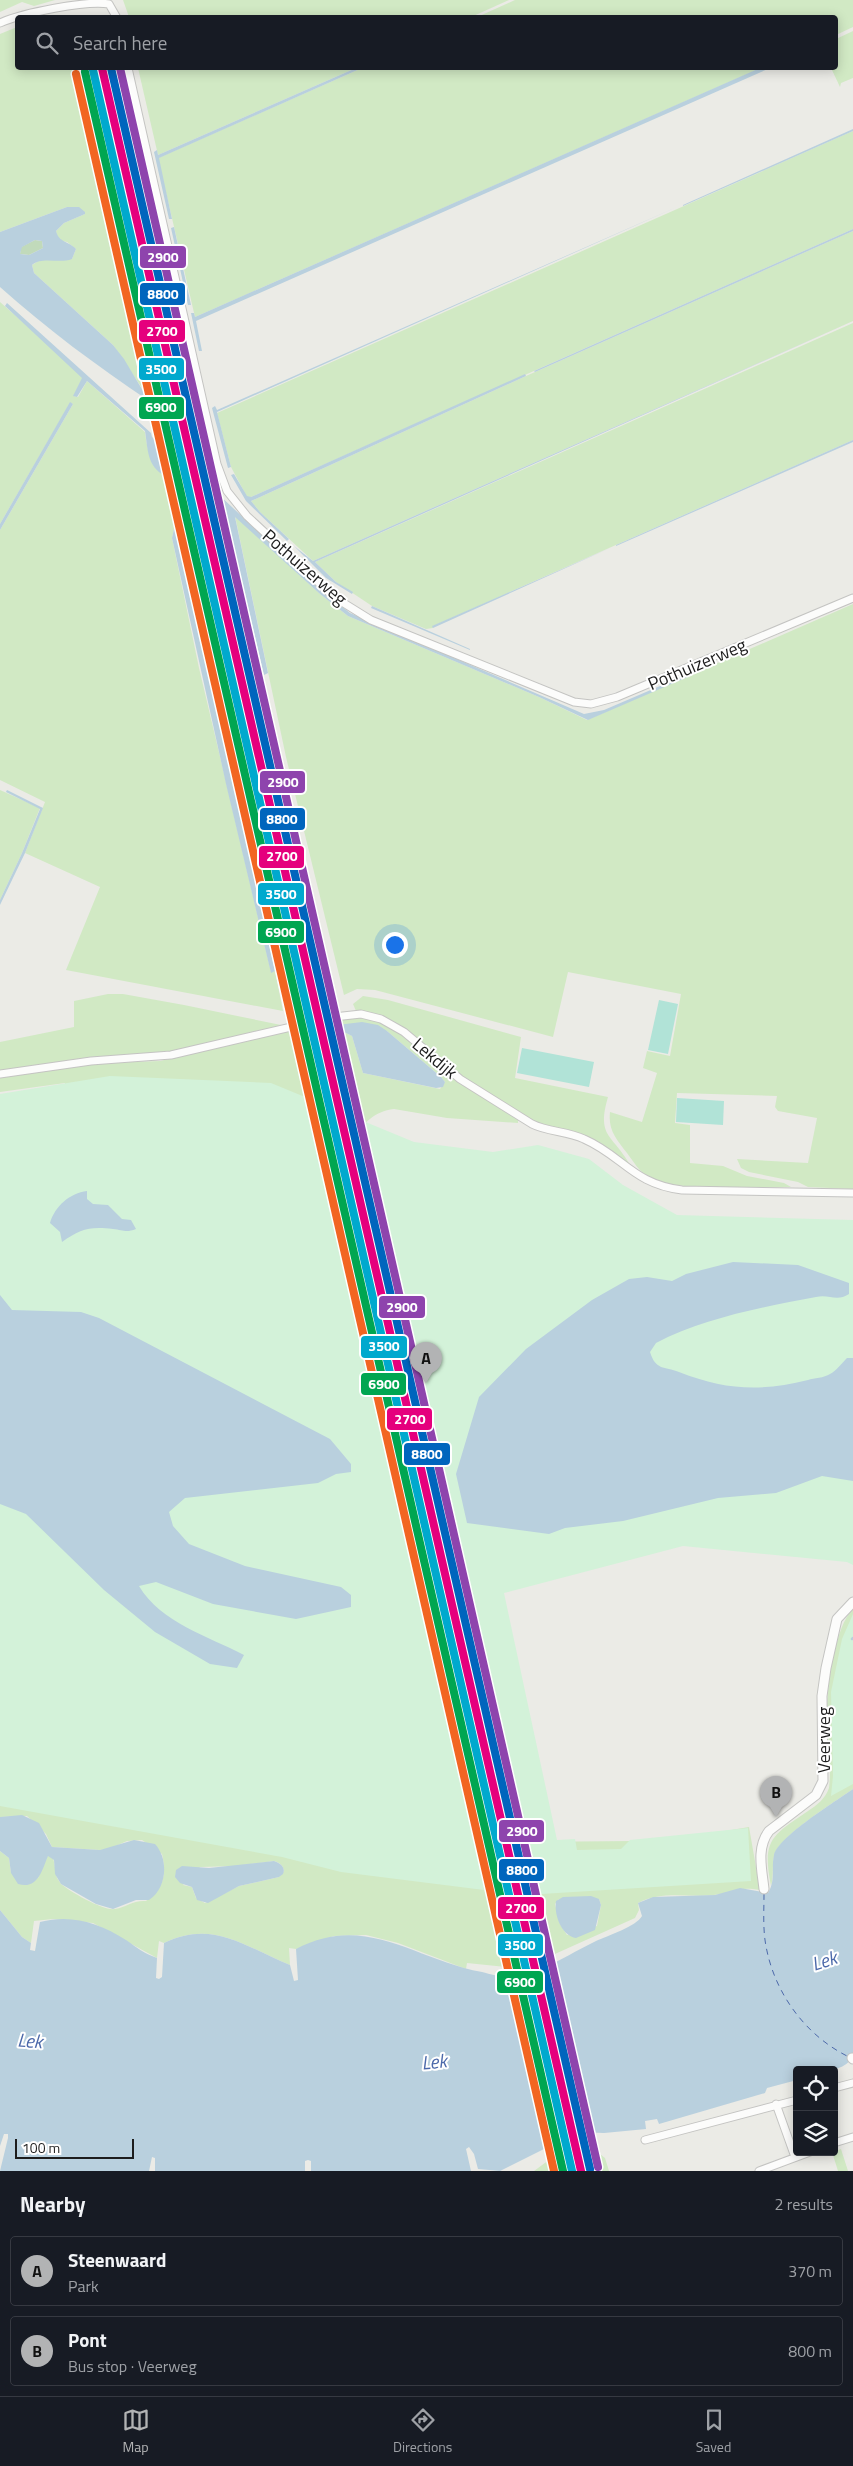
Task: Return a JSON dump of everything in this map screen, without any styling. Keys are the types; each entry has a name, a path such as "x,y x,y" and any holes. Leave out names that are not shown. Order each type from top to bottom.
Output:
{"street":[{"path":"24,15 54,5 94,1 109,4 115,15"},
{"path":"0,23 15,18"},
{"name":"Pothuizerweg","path":"128,70 217,464 227,491 248,516 334,597 371,620 574,702 591,704 617,697 853,598"},
{"name":"Lekdijk","path":"0,1074 91,1060 171,1055 334,1017 361,1014 381,1019 404,1032 460,1079 532,1124 540,1128 583,1138 601,1148 637,1176 659,1186 682,1190 853,1193"},
{"name":"Veerweg","path":"764,1889 761,1851 764,1837 769,1831 816,1795 824,1781 822,1696 826,1668 837,1619 853,1602"},
{"path":"838,2087 853,2083"},
{"path":"645,2140 793,2101"},
{"path":"759,2171 796,2157 776,2104"},
{"path":"838,2143 853,2137"}],"green space":[{"path":"0,0 55,0 34,6 22,2 0,12"},
{"path":"123,0 509,0 476,15 128,15"},
{"path":"515,0 853,0 853,27 838,34 838,15 482,15"},
{"path":"15,28 15,70 82,70 155,395 150,400 113,345 34,273 32,265 40,260 72,259 76,249 57,237 56,231 64,223 85,214 67,207 0,232 0,34"},
{"path":"853,31 853,78 841,83 840,87 832,70 838,70 838,38"},
{"path":"138,70 351,70 158,155"},
{"path":"357,70 756,70 195,317 158,158"},
{"path":"853,131 853,229 251,497 247,497 231,467 217,413"},
{"path":"853,231 853,321 313,561 260,512 251,501 526,376"},
{"path":"35,240 42,241 43,248 29,255 20,254 21,247"},
{"path":"0,302 75,368 83,378 74,396 78,397 87,381 145,432 148,450 153,462 160,472 165,475 175,524 172,538 199,668 271,972 275,971 283,1011 66,970 100,887 25,853 45,802 0,780 0,530 73,404 70,403 0,524"},
{"path":"853,323 853,440 433,626 433,628 426,629 372,606 336,582 315,562"},
{"path":"235,516 320,594 348,616 539,697 587,720 853,604 853,1189 808,1187 798,1182 749,1172 741,1168 737,1159 808,1163 817,1118 778,1111 775,1107 777,1096 677,1093 675,1123 690,1125 690,1163 723,1166 747,1176 784,1183 791,1187 718,1188 679,1185 650,1178 640,1170 614,1134 610,1124 610,1112 642,1122 657,1073 643,1068 647,1051 670,1056 681,994 568,972 553,1037 375,990 357,989 344,995 286,757"},
{"path":"0,790 40,808 0,900"},
{"path":"108,994 123,994 281,1025 170,1052 90,1057 0,1071 0,1042 74,1027 74,1001"},
{"path":"363,996 388,1000 521,1037 515,1078 608,1097 605,1110 605,1128 630,1165 587,1136 533,1122 462,1077 393,1022 372,1013 356,1011 353,1004"},
{"path":"362,1016 381,1021 403,1035 458,1082 518,1120 518,1123 447,1118 394,1109 375,1115 352,1138 328,1022","holes":["387,1031 445,1082 440,1089 363,1073 352,1036 346,1033"]},
{"path":"309,1026 312,1027 500,1845 532,1964 506,1967 467,1963 466,1969 398,1943 366,1935 334,1936 296,1949 289,1948 290,1965 228,1938 198,1934 182,1936 164,1943 159,1941 157,1958 93,1923 53,1919 34,1921 31,1943 22,1937 0,1910 0,1851 9,1858 11,1873 38,1878 48,1855 53,1857 57,1878 61,1884 87,1900 110,1909 146,1901 160,1886 164,1875 162,1854 142,1840 127,1841 109,1849 100,1850 52,1847 46,1834 27,1816 0,1817 0,1504 65,1083 0,1092 0,1077 105,1063 160,1061","holes":["274,1861 280,1863 284,1871 279,1877 239,1886 205,1903 196,1898 192,1887 183,1885 200,1867 236,1866"]},
{"path":"110,1076 271,1083 414,1142 493,1152 538,1145 589,1159 623,1185 677,1215 853,1220 853,1565 847,1562 683,1546 504,1593 557,1840 575,1839 577,1850 621,1849 630,1840 748,1828 751,1881 525,1895 341,1872 282,1857 0,1806 0,1094"},
{"path":"853,1609 853,1789 796,1830 778,1848 774,1856 771,1886 768,1858 772,1841 785,1827 820,1801 829,1788 827,1711 830,1672 841,1629"},
{"path":"853,1614 853,1784 831,1796 833,1776 831,1692 842,1639"},
{"path":"749,1827 760,1890 741,1889 705,1896 666,1896 647,1899 638,1903 639,1910 635,1918 546,1958 518,1842 635,1841 707,1834","holes":["559,1899 599,1899 601,1905 597,1926 567,1935 560,1924 555,1904"]},
{"path":"591,2147 605,2158 609,2171 587,2171 583,2154"},
{"path":"841,2149 848,2171 838,2171 833,2156 838,2156 838,2150"},
{"path":"557,2154 567,2157 570,2171 534,2171"}],"shaded area":[{"path":"659,1000 678,1004 668,1054 648,1050"},
{"path":"522,1048 594,1062 589,1087 517,1073"},
{"path":"677,1098 724,1101 723,1125 676,1122"}],"water":[{"path":"115,70 122,70 210,464 204,465"},
{"path":"351,70 357,70 159,158 172,219 169,219 154,152 157,150 158,155"},
{"path":"755,70 765,70 196,321 202,351 199,351 191,313 194,313 195,317"},
{"path":"853,129 853,131 683,206 683,205"},
{"path":"679,206 217,412 231,467 228,468 212,408 215,406 217,410"},
{"path":"67,207 79,207 85,212 85,214 64,223 56,231 59,238 76,249 72,259 36,262 32,265 34,273 113,345 124,359 149,401 73,347 0,287 0,232","holes":["35,240 42,241 43,248 29,255 20,254 22,247"]},
{"path":"174,227 191,305 188,305 171,228"},
{"path":"853,229 853,231 534,371"},
{"path":"7,303 151,433 152,437 165,448 241,818 275,971 271,973 226,784 172,538 175,524 165,476 159,472 149,457 145,431 87,381 77,397 73,396 82,378 5,306"},
{"path":"853,321 315,562 336,582 353,592 352,594 326,578 294,546 313,561"},
{"path":"525,374 526,376 251,501 289,539 287,541 246,501 231,475 234,474 247,496 251,497"},
{"path":"70,402 73,404 0,530 0,524"},
{"path":"853,440 853,442 616,546 616,545"},
{"path":"208,491 216,492 316,586 350,613 584,714 604,710 688,674 690,676 588,720 539,697 348,616 320,594 235,517 268,673 264,675 231,535 218,502 209,496"},
{"path":"610,548 433,628 432,626"},
{"path":"372,606 470,649 470,650 371,608"},
{"path":"7,790 43,808 25,853 0,905 0,900 40,809 6,792"},
{"path":"362,1022 378,1025 387,1031 441,1077 445,1082 443,1087 436,1088 363,1073 352,1036 346,1033 339,1033 337,1025"},
{"path":"87,1191 87,1199 93,1204 108,1205 122,1219 131,1220 136,1229 127,1231 92,1228 80,1231 62,1242 60,1232 50,1223 52,1217 64,1201 75,1194"},
{"path":"733,1262 798,1265 849,1283 849,1294 837,1298 821,1296 755,1309 714,1320 674,1334 656,1343 650,1352 652,1358 661,1367 712,1383 727,1386 758,1387 791,1384 825,1376 834,1371 847,1358 853,1358 853,1481 822,1476 776,1493 718,1498 623,1521 565,1528 549,1534 467,1523 456,1474 479,1397 526,1349 592,1300 629,1279 647,1277 672,1281 686,1274"},
{"path":"0,1295 12,1310 81,1312 99,1318 330,1439 351,1464 351,1472 336,1474 318,1483 185,1498 169,1512 173,1526 189,1544 245,1566 341,1587 351,1595 351,1607 296,1619 213,1604 156,1582 139,1586 148,1599 172,1619 244,1655 237,1668 210,1664 155,1632 104,1590 26,1514 0,1504"},
{"name":"Lek","path":"853,1789 853,2057 842,2067 793,2066 793,2081 767,2088 765,2093 659,2124 657,2119 645,2121 646,2129 604,2133 578,2132 500,2171 478,2169 474,2154 469,2147 466,2149 471,2171 311,2171 311,2161 308,2160 305,2161 305,2171 155,2171 155,2158 152,2157 149,2171 0,2171 8,2134 4,2134 0,2146 0,1910 22,1937 31,1943 30,1950 35,1951 40,1922 63,1919 74,1920 106,1929 157,1958 156,1978 159,1979 162,1977 164,1943 182,1936 198,1934 228,1938 290,1965 294,1981 298,1980 296,1949 321,1939 345,1935 368,1937 390,1942 458,1966 508,1977 543,1968 628,1927 642,1916 638,1903 653,1897 715,1895 740,1888 768,1893 773,1879 774,1855 778,1847 796,1829"},
{"path":"22,1815 39,1823 52,1847 100,1850 134,1840 155,1844 164,1865 160,1888 149,1900 136,1900 113,1909 96,1904 61,1884 55,1874 54,1860 48,1856 41,1873 35,1881 25,1885 18,1884 11,1873 9,1858 0,1851 0,1817"},
{"path":"274,1861 284,1869 283,1874 279,1877 239,1886 208,1903 197,1900 192,1887 180,1883 175,1877 176,1870 182,1866 209,1868"},
{"path":"591,1896 599,1899 601,1905 595,1930 576,1938 571,1936 566,1933 557,1918 556,1901 563,1897"}],"pier":[{"path":"541,1968 579,2134 563,2140 525,1971"}],"ferry route":[{"path":"764,1894 765,1940 775,1976 783,1993 804,2023 833,2048 849,2057"}],"transit line":[{"name":"3500","path":"93,70 572,2171"},
{"name":"2700","path":"102,70 581,2171"},
{"name":"8800","path":"111,70 590,2169"},
{"name":"2900","path":"120,70 598,2167"},
{"name":"6900","path":"85,72 563,2171"},
{"path":"76,74 554,2171"}],"place":[{"name":"Steenwaard","path":"426,1383"},
{"name":"Pont","path":"776,1817"}]}
